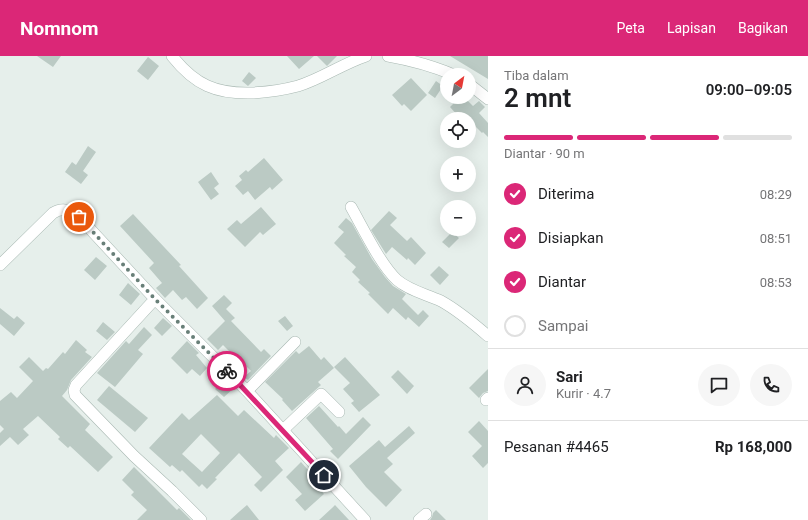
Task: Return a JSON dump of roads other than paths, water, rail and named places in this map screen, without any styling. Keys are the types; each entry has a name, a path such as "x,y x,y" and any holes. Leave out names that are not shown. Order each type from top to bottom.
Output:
{"street":[{"path":"172,56 192,77 211,88 228,92 244,93 270,92 299,86 366,56"},
{"path":"388,56 407,59 440,69"},
{"path":"476,90 488,99"},
{"path":"351,207 385,265 397,279 407,288 440,301 463,315 488,336"},
{"path":"0,264 53,212 59,209 72,212 79,217 155,299 247,391 365,520"},
{"path":"155,299 76,385 74,390 75,396 134,456 201,520"},
{"path":"247,391 295,342"},
{"path":"283,430 321,394 339,412"}]}
